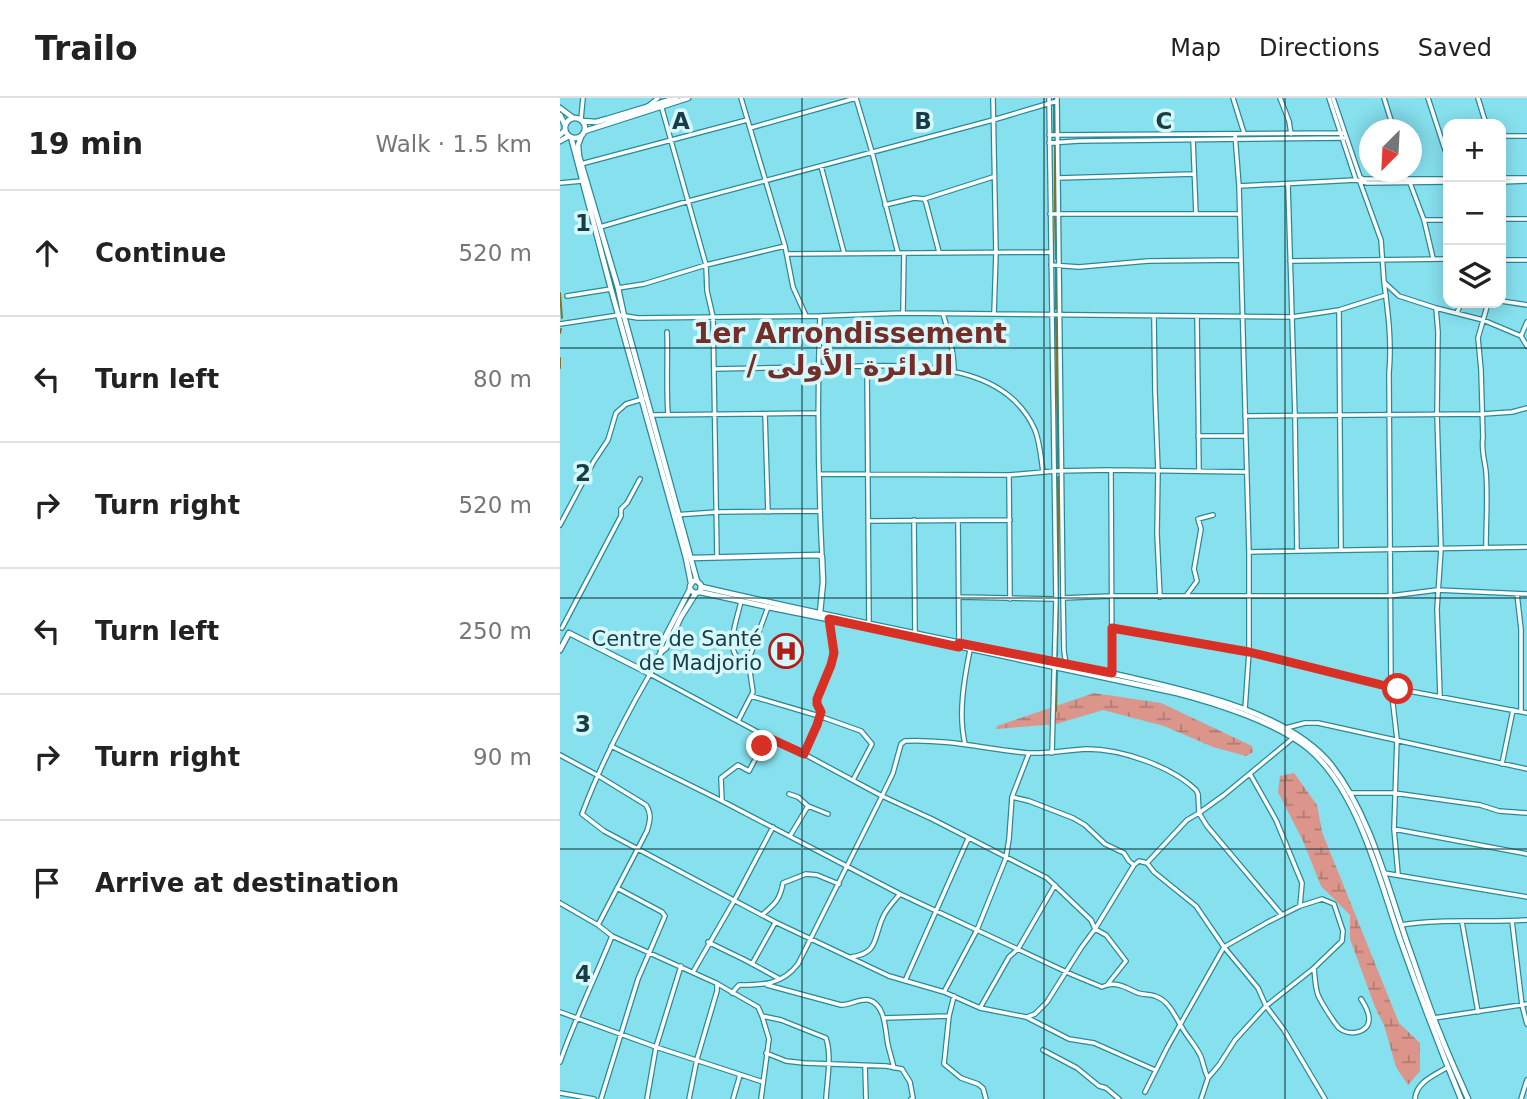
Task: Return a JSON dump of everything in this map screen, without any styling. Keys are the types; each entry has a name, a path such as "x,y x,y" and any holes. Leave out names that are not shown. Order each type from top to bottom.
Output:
{"street":[{"path":"583,98 582,120 586,126 578,150 581,164 618,288 621,316 643,399 692,558 699,590 681,617 666,648 661,652 611,746 582,814 604,831 734,901 888,976 944,992 980,1008 1026,1017 1069,1040 1094,1043 1155,1070"},
{"path":"560,108 573,118 596,122 676,98"},
{"path":"585,131 660,102 688,98"},
{"path":"741,98 785,246 793,288 806,316"},
{"path":"750,128 856,98 901,253 903,313"},
{"path":"993,98 996,253 994,314"},
{"path":"1049,98 1056,599 1052,753"},
{"path":"1233,98 1244,136"},
{"path":"1280,98 1289,121 1290,134"},
{"path":"1331,98 1358,181 1380,234 1388,307 1391,354 1391,687 1397,739 1394,829 1398,874"},
{"path":"1384,98 1391,119"},
{"path":"1428,98 1443,144"},
{"path":"1478,98 1484,119"},
{"path":"600,227 1049,105 1057,100"},
{"path":"1057,100 1066,667"},
{"path":"660,102 706,265 707,291 713,317 716,556"},
{"path":"560,115 570,137 611,289 651,415 677,514 690,587"},
{"path":"560,135 569,119 573,118"},
{"path":"581,164 747,120"},
{"path":"1049,135 1343,135"},
{"path":"1244,136 1343,135"},
{"path":"1343,135 1359,175"},
{"path":"1049,142 1193,140 1236,136"},
{"path":"1236,136 1250,595 1244,713"},
{"path":"1506,136 1527,136"},
{"path":"560,141 581,137"},
{"path":"1193,140 1196,215"},
{"path":"821,166 844,253"},
{"path":"1058,178 1194,174"},
{"path":"886,205 914,198 924,199 993,177"},
{"path":"1506,178 1527,180"},
{"path":"560,183 583,181"},
{"path":"1239,186 1358,181 1443,181"},
{"path":"1422,181 1443,181"},
{"path":"1410,183 1424,220 1433,259"},
{"path":"1288,184 1297,551"},
{"path":"924,199 939,252"},
{"path":"1050,214 1239,214"},
{"path":"1424,220 1443,219"},
{"path":"1506,219 1527,219"},
{"path":"618,288 644,284 706,265 785,246"},
{"path":"787,254 1051,252"},
{"path":"1290,261 1443,259"},
{"path":"1051,265 1079,267 1148,261 1240,260"},
{"path":"1506,260 1527,260"},
{"path":"1384,282 1399,296 1416,303 1483,320 1521,336 1527,346"},
{"path":"567,296 611,289"},
{"path":"560,324 621,316 638,318 903,313 1292,317 1339,310 1386,295"},
{"path":"1506,302 1527,305"},
{"path":"1436,308 1441,549 1437,590 1440,696"},
{"path":"1457,313 1459,308"},
{"path":"1486,308 1478,338 1483,414 1482,445 1487,489 1486,548"},
{"path":"1339,310 1341,550"},
{"path":"943,314 954,356 954,371"},
{"path":"820,316 820,613"},
{"path":"1197,316 1199,472"},
{"path":"1154,317 1160,597"},
{"path":"1521,336 1527,321"},
{"path":"667,332 668,414"},
{"path":"714,369 867,366 939,368 954,371 989,383 1021,408 1036,432 1043,472"},
{"path":"867,366 869,623"},
{"path":"560,525 608,440 616,413 626,404 643,399"},
{"path":"1245,416 1483,414 1527,408"},
{"path":"765,414 768,512"},
{"path":"651,415 818,414"},
{"path":"1198,436 1245,436"},
{"path":"820,474 1009,475 1062,470 1247,472"},
{"path":"1111,470 1112,673"},
{"path":"1009,475 1010,599"},
{"path":"640,479 621,509 621,516 561,628 767,737 1047,878 1091,920 1095,929 1106,935 1126,961 1107,985"},
{"path":"677,514 820,511"},
{"path":"1186,596 1197,582 1194,569 1200,529 1198,519 1213,515"},
{"path":"914,520 915,633"},
{"path":"869,521 1010,520"},
{"path":"958,521 959,645"},
{"path":"1249,552 1527,547"},
{"path":"692,558 822,557"},
{"path":"661,652 661,645 690,587 697,581"},
{"path":"690,587 768,607 1055,665"},
{"path":"699,590 915,633 970,650 1112,673 1184,690 1305,739 1323,755 1349,793 1382,874 1434,1018 1468,1099"},
{"path":"959,597 1056,599 1112,596 1390,596 1437,590 1527,594"},
{"path":"1517,594 1521,629 1521,712"},
{"path":"741,601 732,652 749,665"},
{"path":"738,721 751,696 753,686 750,656 768,607"},
{"path":"804,754 821,712 817,699 834,653 829,619"},
{"path":"1112,628 1249,652 1391,687 1527,713"},
{"path":"560,650 569,633"},
{"path":"965,745 961,730 965,674 970,650"},
{"path":"1066,667 1187,696 1244,713"},
{"path":"751,696 861,730 872,744 853,780"},
{"path":"1503,764 1513,710"},
{"path":"1285,730 1304,723 1318,723 1527,769"},
{"path":"1285,730 1318,758 1338,783 1360,827 1382,874 1415,980 1461,1099"},
{"path":"722,801 721,778 738,765 749,771 767,737"},
{"path":"1147,863 1181,825 1293,738"},
{"path":"767,985 793,970 812,939 893,773 903,742 907,741 1029,753 1113,751 1143,760 1174,775 1196,790 1199,813 1217,839 1282,915"},
{"path":"611,746 900,894 1067,972 1102,987 1118,985 1140,994 1156,996 1168,1005 1177,1017 1201,1057 1202,1068 1208,1078"},
{"path":"944,992 977,930 1006,858 1012,797 1029,753"},
{"path":"560,755 646,805 650,811 648,831 597,925"},
{"path":"1250,774 1276,820 1302,883 1300,906"},
{"path":"1349,793 1394,793 1480,805 1499,811 1527,813"},
{"path":"789,794 828,814"},
{"path":"1012,797 1073,818 1085,825 1105,844 1124,853 1134,865"},
{"path":"790,836 808,806"},
{"path":"693,972 773,827"},
{"path":"1394,829 1527,854"},
{"path":"905,981 968,838"},
{"path":"1026,1017 1041,1008 1067,972 1134,865 1139,861 1147,863 1164,881 1196,906 1224,947 1258,989 1325,1099"},
{"path":"762,915 775,904 783,883 806,874 839,884"},
{"path":"1382,874 1398,874 1527,897"},
{"path":"980,1008 1055,884"},
{"path":"601,1099 638,979 664,919 664,914 617,888"},
{"path":"850,957 864,955 871,949 883,917 900,894"},
{"path":"1146,1091 1224,947 1300,906 1322,900 1334,904 1343,931 1342,941 1314,968 1266,1006 1234,1040 1208,1078 1201,1099"},
{"path":"560,911 561,904 612,936 681,966 758,1007 769,1039 761,1099"},
{"path":"1401,925 1432,921 1527,920"},
{"path":"1513,921 1527,1024"},
{"path":"752,964 775,922"},
{"path":"1462,922 1478,1012"},
{"path":"560,1062 612,936"},
{"path":"708,942 778,979"},
{"path":"647,1099 656,1047 681,966"},
{"path":"1314,968 1319,996 1340,1029 1352,1033 1366,1028 1369,1020 1361,999"},
{"path":"689,1099 717,984"},
{"path":"732,993 739,985 767,985 841,1005 872,1001 884,1018 894,1068"},
{"path":"954,996 944,1064 961,1078 984,1088 986,1099"},
{"path":"1434,1018 1525,1004"},
{"path":"560,1012 763,1082"},
{"path":"762,1016 781,1020 826,1038 826,1099"},
{"path":"884,1018 949,1016"},
{"path":"1043,1050 1077,1068 1119,1099"},
{"path":"766,1053 786,1061 902,1069 912,1092 911,1099"},
{"path":"865,1066 865,1097"},
{"path":"1415,1099 1419,1086 1448,1067"},
{"path":"733,1099 740,1075"},
{"path":"1521,1099 1527,1080"},
{"path":"560,1093 594,1099"}],"green space":[{"path":"1094,693 1161,703 1252,746 1253,752 1246,756 1213,747 1164,726 1103,710 1056,724 996,729 997,726"},
{"path":"1294,773 1317,805 1322,832 1399,1023 1420,1043 1420,1071 1408,1085 1396,1067 1384,1025 1350,939 1350,915 1321,886 1303,841 1278,792 1280,776"}],"waterway":[{"path":"1054,105 1054,132"},
{"path":"1055,144 1055,211"},
{"path":"1055,218 1056,259"},
{"path":"1056,268 1056,309"},
{"path":"560,293 562,318"},
{"path":"1056,318 1058,468"},
{"path":"560,333 561,329"},
{"path":"560,358 560,368"},
{"path":"1058,477 1058,595"},
{"path":"1057,655 1058,602"},
{"path":"1056,711 1057,670"}],"place":[{"name":"Centre de Santé de Madjorio","path":"786,651"}],"district":[{"name":"1er Arrondissement / الدائرة الأولى","path":"850,349"}],"route":[{"path":"762,746 767,737 804,754 821,712 817,699 834,653 829,619 959,647 959,643 1112,673 1112,628 1249,652 1398,689"}]}
